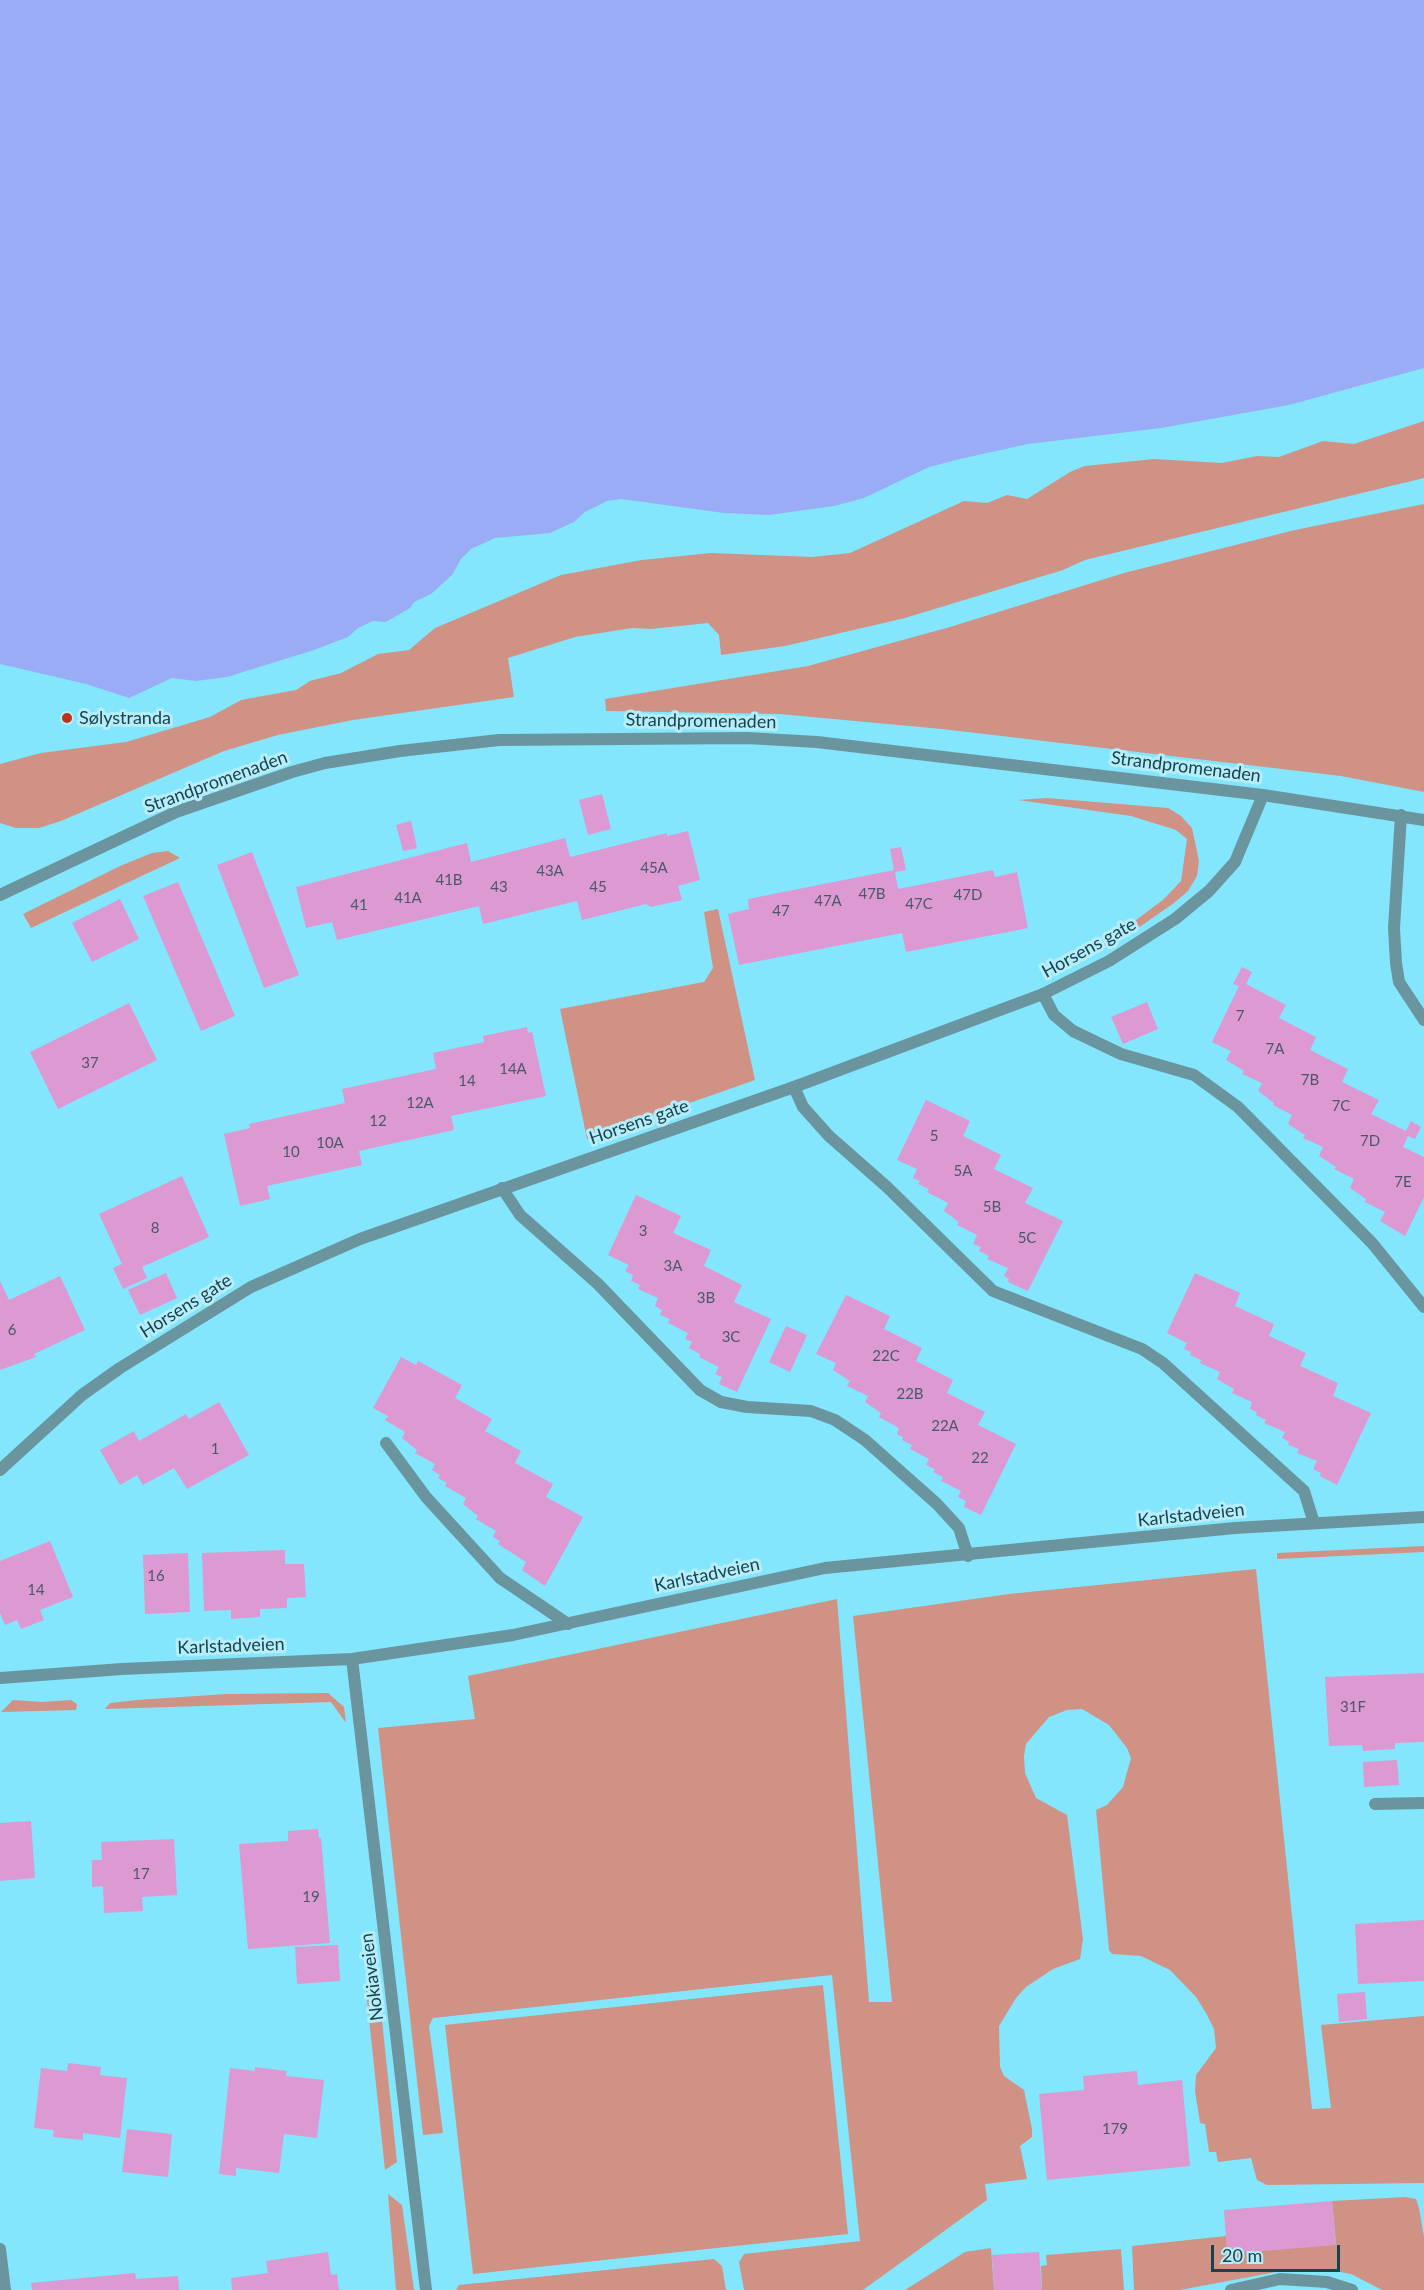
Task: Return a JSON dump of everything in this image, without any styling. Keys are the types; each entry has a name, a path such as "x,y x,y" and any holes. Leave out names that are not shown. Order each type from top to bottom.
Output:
{"street":[{"name":"Strandpromenaden","path":"0,894 177,812 292,772 326,763 400,751 499,740 747,738 817,742 1263,795 1424,820"},
{"name":"Horsens gate","path":"0,1470 82,1395 120,1368 250,1287 360,1239 794,1087 1043,994 1109,961 1175,919 1209,891 1235,862 1263,795"},
{"path":"1401,815 1394,928 1396,963 1399,982 1424,1020"},
{"path":"1043,994 1054,1015 1073,1031 1121,1054 1194,1075 1238,1107 1372,1243 1424,1307"},
{"path":"794,1087 803,1107 829,1136 887,1187 993,1291 1142,1349 1163,1363 1304,1491 1314,1524"},
{"path":"502,1188 520,1215 598,1284 700,1390 721,1402 747,1407 811,1410 835,1420 865,1440 937,1504 959,1528 968,1556"},
{"path":"386,1443 426,1497 500,1578 568,1624"},
{"name":"Karlstadveien","path":"0,1678 122,1669 352,1659 568,1624 825,1568 968,1556 1235,1528 1424,1517"},
{"name":"Nokiaveien","path":"352,1659 426,2290"},
{"path":"1375,1804 1424,1803"},
{"path":"0,2249 5,2290"},
{"path":"1231,2290 1280,2279 1327,2282 1352,2290"}],"shaded area":[{"path":"1424,421 1424,478 1085,560 1063,570 905,618 785,646 721,655 719,635 708,623 651,629 632,628 575,637 508,658 514,697 353,720 278,735 224,751 61,821 39,828 16,828 0,823 0,764 41,753 126,742 210,717 241,700 296,690 310,681 341,673 378,654 409,650 435,628 561,575 642,560 711,553 812,557 850,553 964,501 987,503 1007,495 1027,499 1070,472 1085,466 1154,459 1222,463 1257,456 1279,457 1323,441 1354,444"},
{"path":"1424,504 1424,792 1341,776 942,729 779,714 606,711 605,699 808,666 950,627 1124,573 1295,530"},
{"path":"1047,798 1168,808 1181,816 1192,828 1199,861 1197,876 1188,891 1174,903 1125,937 1099,948 1164,899 1181,881 1187,839 1176,830 1131,816 1018,800"},
{"path":"168,851 180,858 31,928 23,914 120,866 152,853"},
{"path":"718,909 755,1080 587,1139 560,1009 704,982 713,968 704,912"},
{"path":"1424,1546 1424,1552 1277,1559 1277,1553"},
{"path":"1256,1569 1312,2109 1331,2108 1321,2025 1424,2016 1424,2183 1267,2185 1257,2180 1251,2158 1218,2162 1216,2152 1209,2152 1205,2124 1200,2123 1195,2091 1196,2075 1216,2048 1214,2029 1196,1997 1170,1970 1141,1956 1112,1954 1109,1950 1096,1810 1107,1805 1123,1787 1131,1758 1127,1748 1109,1725 1082,1709 1067,1710 1049,1717 1026,1744 1024,1756 1025,1773 1036,1798 1067,1815 1083,1939 1080,1959 1053,1969 1026,1987 1016,1998 999,2026 1000,2067 1004,2076 1024,2090 1032,2129 1032,2137 1020,2146 1027,2179 985,2184 987,2200 863,2290 744,2290 739,2262 744,2254 860,2241 832,1975 433,2018 429,2026 443,2133 423,2135 378,1728 475,1719 468,1676 837,1599 869,2002 892,2002 853,1616 1009,1594"},
{"path":"328,1693 344,1707 346,1723 331,1702 105,1709 110,1703 137,1700 226,1694"},
{"path":"13,1700 42,1702 71,1700 77,1704 76,1710 1,1712"},
{"path":"823,1985 848,2234 473,2274 445,2025"},
{"path":"366,1990 375,1993 380,2002 397,2162 385,2170"},
{"path":"388,2194 402,2205 414,2290 396,2290"},
{"path":"1406,2197 1416,2199 1419,2208 1424,2237 1424,2290 1382,2290 1351,2274 1330,2270 1292,2269 1180,2290 1134,2290 1132,2246 1226,2236 1336,2244 1332,2201"},
{"path":"991,2248 994,2290 905,2290 965,2252"},
{"path":"1121,2249 1124,2290 1042,2290 1041,2266 1047,2265 1046,2255"},
{"path":"714,2259 722,2266 726,2290 456,2290 459,2285"}],"water":[{"path":"0,0 1424,0 1424,368 1289,405 1161,428 1028,444 960,459 929,467 864,498 834,506 769,515 724,513 621,499 607,501 585,512 574,522 550,533 495,538 471,549 461,559 452,575 431,594 414,602 410,608 386,622 373,621 358,628 348,637 227,677 196,681 172,678 129,698 86,684 0,664"}],"building":[{"path":"602,794 611,829 588,835 579,800"},
{"path":"411,821 417,848 403,851 396,825"},
{"path":"688,831 700,880 678,886 682,900 651,907 646,904 582,920 577,901 483,924 479,906 337,940 332,922 306,928 296,887 467,843 471,862 565,838 570,857 667,833 667,836"},
{"path":"901,847 906,870 895,872 898,889 993,870 995,877 1017,872 1028,928 906,952 902,933 739,965 728,914 749,909 748,899 894,870 890,849"},
{"path":"252,852 299,975 264,988 217,865"},
{"path":"178,882 235,1016 201,1031 143,896"},
{"path":"120,899 139,939 92,962 72,923"},
{"path":"1242,967 1252,972 1246,984 1286,1005 1279,1018 1316,1037 1310,1050 1348,1069 1342,1082 1379,1100 1371,1114 1406,1131 1411,1121 1421,1127 1415,1139 1408,1136 1403,1147 1424,1157 1424,1197 1405,1236 1380,1221 1385,1212 1365,1202 1366,1199 1350,1188 1354,1179 1334,1169 1336,1167 1319,1156 1323,1147 1303,1138 1305,1135 1288,1124 1292,1115 1273,1105 1274,1103 1258,1091 1262,1083 1242,1074 1244,1071 1226,1060 1231,1051 1212,1042 1239,986 1233,984"},
{"path":"1147,1002 1158,1029 1123,1044 1111,1017"},
{"path":"129,1003 157,1060 58,1109 30,1052"},
{"path":"527,1027 528,1033 532,1032 546,1096 451,1116 454,1130 359,1151 362,1165 267,1186 270,1199 240,1206 224,1134 250,1128 249,1124 345,1103 342,1089 436,1069 433,1053 484,1042 483,1036"},
{"path":"926,1100 970,1121 963,1136 1001,1155 994,1169 1033,1188 1025,1203 1063,1221 1028,1291 1008,1282 1009,1279 1004,1276 1008,1268 987,1259 989,1256 979,1251 981,1247 973,1244 977,1235 957,1225 959,1222 944,1211 948,1203 927,1192 929,1189 918,1184 920,1181 913,1178 917,1169 897,1160"},
{"path":"182,1176 209,1237 142,1267 147,1278 123,1289 113,1268 122,1264 99,1214"},
{"path":"636,1195 681,1216 673,1233 711,1250 704,1266 742,1285 734,1302 771,1319 737,1392 719,1384 722,1377 715,1374 719,1367 699,1357 700,1354 689,1348 692,1342 685,1339 688,1333 668,1323 670,1319 660,1315 662,1310 655,1306 658,1298 638,1289 640,1285 631,1281 633,1275 625,1271 629,1265 608,1255"},
{"path":"166,1273 177,1298 140,1315 128,1290"},
{"path":"1195,1273 1240,1293 1235,1306 1274,1324 1269,1336 1306,1353 1300,1366 1338,1383 1333,1396 1371,1413 1337,1485 1320,1476 1321,1473 1313,1469 1317,1461 1297,1453 1299,1449 1288,1445 1289,1442 1282,1438 1285,1432 1264,1423 1266,1420 1250,1409 1252,1402 1232,1393 1234,1389 1217,1379 1220,1372 1200,1363 1201,1360 1184,1349 1187,1343 1167,1333"},
{"path":"60,1276 85,1330 34,1354 36,1357 0,1370 0,1281 9,1300"},
{"path":"846,1295 890,1316 884,1329 922,1348 916,1361 953,1380 947,1393 985,1412 978,1425 1016,1444 981,1515 964,1507 966,1501 958,1497 961,1491 941,1481 943,1477 933,1472 935,1469 926,1465 929,1459 910,1449 912,1445 902,1440 903,1437 897,1434 899,1428 879,1417 881,1413 865,1402 868,1396 847,1386 850,1381 833,1370 836,1363 816,1354"},
{"path":"786,1326 807,1335 790,1372 769,1362"},
{"path":"401,1357 416,1365 418,1361 462,1385 455,1398 492,1419 485,1431 521,1451 515,1463 553,1484 546,1497 583,1517 545,1586 522,1570 526,1562 498,1544 500,1541 493,1537 496,1531 476,1519 478,1516 463,1504 466,1498 445,1486 447,1483 438,1478 440,1475 432,1470 435,1464 415,1453 417,1450 402,1438 405,1432 385,1420 388,1416 373,1408"},
{"path":"219,1402 249,1455 187,1489 174,1468 143,1485 137,1475 120,1485 100,1450 134,1431 139,1441 186,1414 189,1419"},
{"path":"50,1541 73,1597 40,1610 44,1620 21,1629 17,1620 5,1625 0,1613 0,1561"},
{"path":"285,1550 285,1564 304,1564 306,1597 287,1598 287,1608 260,1609 260,1617 231,1619 231,1610 204,1611 202,1553"},
{"path":"188,1553 190,1612 145,1614 143,1555"},
{"path":"1424,1673 1424,1742 1395,1743 1395,1749 1363,1751 1362,1745 1329,1746 1325,1677"},
{"path":"1397,1760 1399,1785 1364,1787 1363,1762"},
{"path":"31,1821 35,1878 0,1881 0,1823"},
{"path":"318,1829 319,1838 321,1838 330,1943 248,1949 239,1844 288,1841 288,1831"},
{"path":"174,1839 177,1895 142,1897 143,1911 104,1913 103,1886 92,1887 92,1860 102,1860 101,1842"},
{"path":"1424,1920 1424,1981 1358,1984 1355,1924"},
{"path":"338,1945 340,1981 297,1984 295,1947"},
{"path":"1365,1992 1367,2019 1339,2022 1337,1994"},
{"path":"68,2063 101,2067 100,2075 127,2078 120,2138 83,2133 83,2140 53,2137 54,2130 34,2128 41,2068 67,2071"},
{"path":"255,2067 287,2071 286,2076 324,2080 317,2138 284,2134 279,2173 236,2168 236,2176 219,2174 230,2068 255,2071"},
{"path":"1137,2071 1138,2085 1182,2080 1190,2166 1047,2180 1039,2094 1084,2090 1083,2076"},
{"path":"127,2129 172,2134 168,2177 122,2172"},
{"path":"1332,2201 1336,2245 1227,2254 1224,2210"},
{"path":"328,2252 331,2275 337,2274 339,2290 232,2290 231,2278 268,2273 266,2261"},
{"path":"1039,2252 1042,2290 994,2290 992,2255"},
{"path":"135,2273 136,2279 178,2276 179,2290 32,2290 31,2283"}],"place":[{"name":"Sølystranda","path":"67,718"}]}
